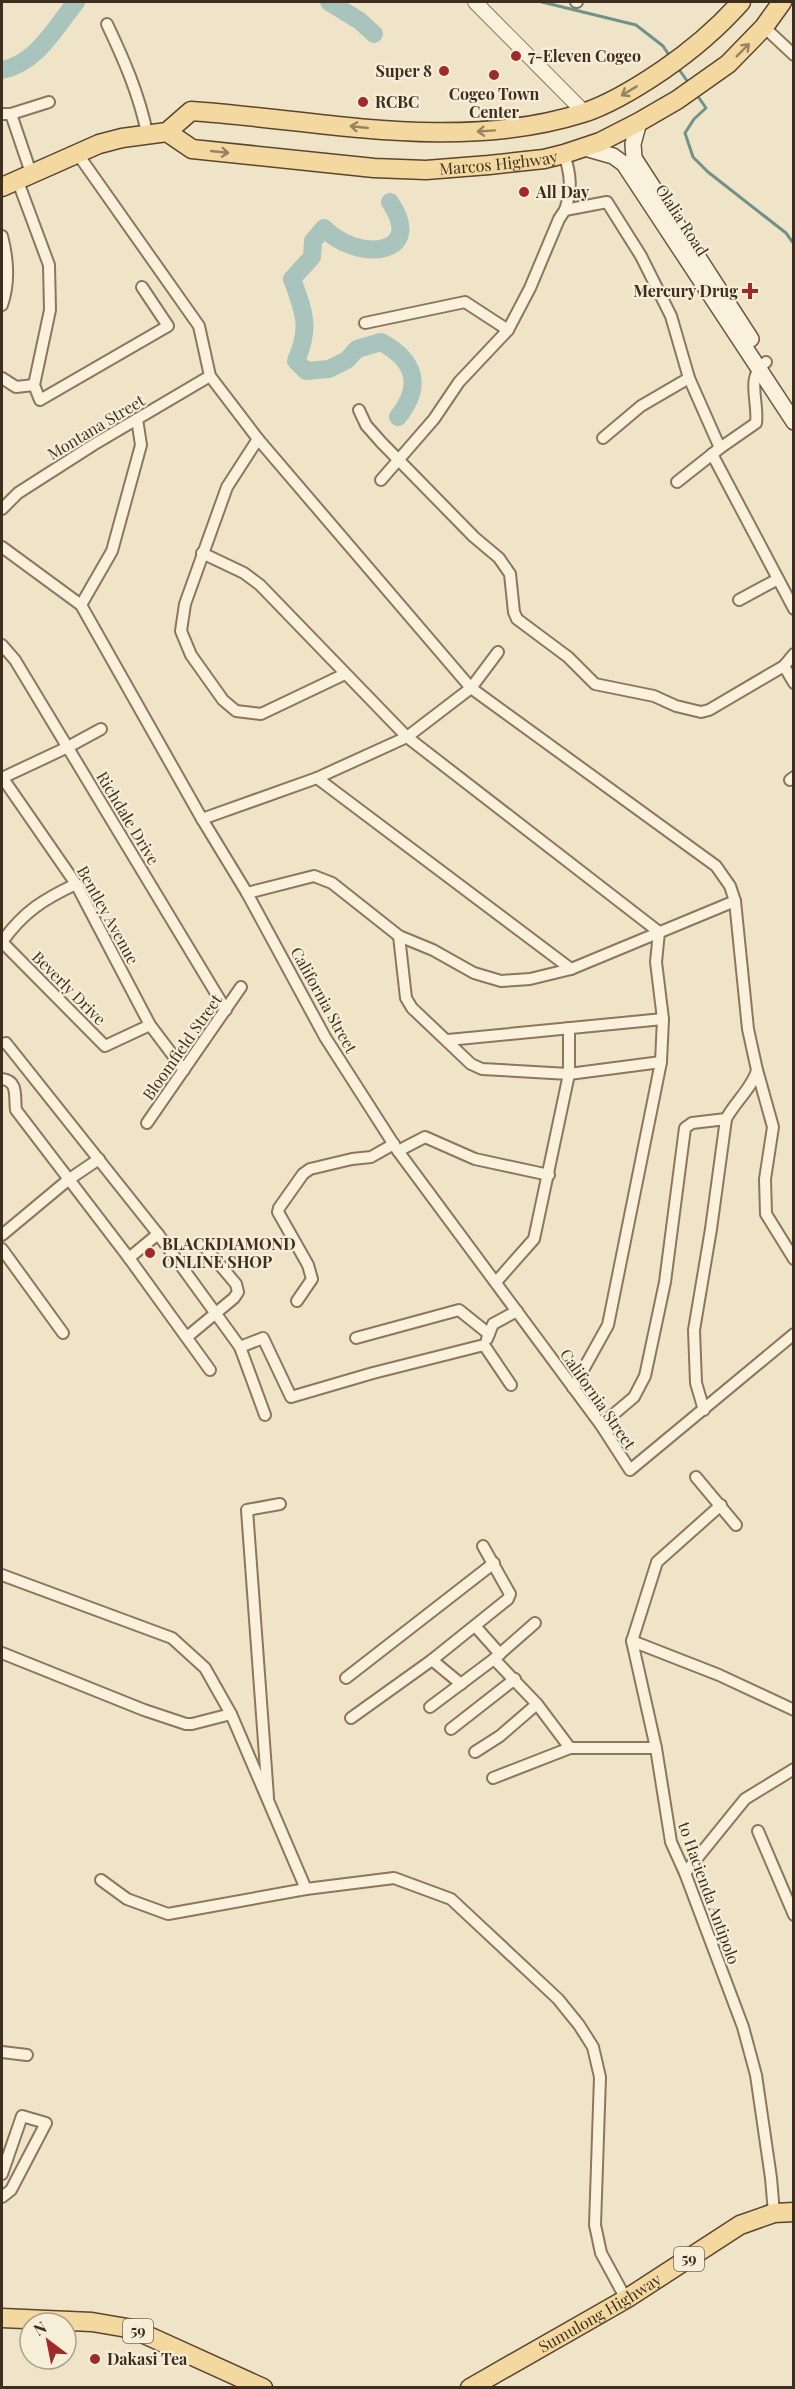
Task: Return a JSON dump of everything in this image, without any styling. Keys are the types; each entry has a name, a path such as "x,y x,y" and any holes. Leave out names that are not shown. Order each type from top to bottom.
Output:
{"main road":[{"name":"Marcos Highway","path":"741,2 711,34 622,96 584,112 514,128 417,133 191,111 167,132 192,149 374,168 426,170 544,159 585,148 639,122 692,89 728,64 764,27 782,2"},
{"name":"Olalia Road","path":"639,122 633,144 634,159 762,365 794,422"},
{"path":"17,180 77,153 122,138 167,132"},
{"name":"Olalia Road","path":"585,148 613,156 624,164 762,365 794,404"},
{"name":"Sumulong Highway","path":"470,2388 626,2299 740,2225 774,2213 794,2212"},
{"name":"59","path":"2,2318 92,2322 133,2330 263,2388"}],"street":[{"path":"475,2 584,112"},
{"path":"107,24 127,66 142,107 147,133"},
{"path":"764,27 794,55"},
{"path":"49,102 6,114 17,180 49,265 50,310 33,385 40,400 168,326 142,287"},
{"path":"77,153 199,326 210,376 258,439 471,688 716,867 730,886 735,901 748,1029 773,1127 765,1179 766,1214 794,1258"},
{"path":"381,480 434,418 459,382 508,330 530,288 571,192 571,174 564,154"},
{"path":"565,210 607,202 641,256 671,316 689,378 716,451 794,609"},
{"path":"2,236 8,258 2,305"},
{"path":"364,323 465,302 508,330"},
{"path":"678,482 756,423 754,382 762,365"},
{"name":"Montana Street","path":"2,509 18,493 210,376"},
{"path":"2,378 16,387 33,385"},
{"path":"603,438 641,406 689,378"},
{"path":"359,410 370,430 474,537 499,558 510,574 514,612 518,619 568,657 595,684 654,696 676,706 701,712 709,710 784,666 794,654"},
{"path":"81,605 112,550 141,445 136,419"},
{"path":"258,439 227,486 185,604 182,631 191,656 223,700 236,711 261,714 345,674"},
{"name":"California Street","path":"2,547 81,605 202,819 247,892 325,1037 396,1148 601,1425 630,1470 665,1439 704,1410"},
{"path":"202,553 244,573 260,585 407,737 659,932"},
{"path":"739,600 778,579"},
{"name":"Richdale Drive","path":"2,645 15,660 226,1010"},
{"path":"202,819 317,778 407,737 471,688 498,652"},
{"path":"784,666 794,684"},
{"path":"2,778 101,729"},
{"name":"Bentley Avenue","path":"2,778 76,884 150,1025 184,1070"},
{"path":"317,778 571,969"},
{"path":"247,892 314,876 332,883 399,936 433,950 474,973 501,981 530,979 571,969 735,901"},
{"path":"2,942 15,924 34,906 76,884"},
{"path":"573,1388 608,1325 661,1062 663,1019 656,962 659,932"},
{"path":"399,936 405,998 412,1008 471,1064 482,1069 569,1074 661,1062"},
{"name":"Beverly Drive","path":"2,942 105,1046 150,1025"},
{"name":"Bloomfield Street","path":"147,1123 241,987"},
{"path":"448,1040 663,1019"},
{"path":"496,1282 534,1239 569,1074 569,1028"},
{"path":"6,1043 158,1234 217,1313 240,1347 265,1415"},
{"path":"757,1070 726,1119 694,1330 696,1383 704,1410 794,1334"},
{"path":"2,1079 12,1083 15,1087 16,1110 129,1258 210,1370"},
{"path":"601,1425 634,1397 645,1376 665,1282 685,1128 692,1123 726,1119"},
{"path":"297,1302 312,1279 308,1265 278,1212 303,1174 310,1169 379,1155 425,1137 475,1159 549,1175"},
{"path":"2,1235 68,1180 99,1159"},
{"path":"129,1258 158,1234"},
{"path":"187,1337 237,1295 238,1288 203,1245"},
{"path":"2,1249 63,1333"},
{"path":"356,1338 459,1310 486,1340 511,1385"},
{"path":"486,1340 493,1324 517,1311"},
{"path":"240,1347 263,1338 291,1397 486,1340"},
{"path":"696,1477 736,1524"},
{"path":"269,1806 247,1510 280,1504"},
{"path":"721,1505 657,1562 632,1641 719,1675 794,1710"},
{"path":"351,1718 432,1660 508,1599 510,1594 483,1546"},
{"path":"346,1678 494,1563"},
{"path":"2,1575 172,1638 206,1668 231,1714 306,1889"},
{"path":"430,1707 535,1623"},
{"path":"475,1626 496,1656 537,1704 570,1748"},
{"name":"to Hacienda Antipolo","path":"632,1641 656,1748 671,1842 685,1873 743,2027 756,2075 774,2213"},
{"path":"2,1653 144,1710 186,1724 231,1714"},
{"path":"432,1660 461,1684"},
{"path":"451,1729 515,1679"},
{"path":"475,1752 500,1736 537,1704"},
{"path":"494,1778 570,1748 656,1748"},
{"path":"685,1873 745,1799 794,1769"},
{"path":"758,1831 794,1915"},
{"path":"101,1880 128,1899 168,1914 306,1889 394,1878 451,1899 558,1999 593,2047 600,2077 595,2225 601,2253 626,2299"},
{"path":"2,2052 27,2055"},
{"path":"2,2174 22,2116 46,2122 11,2190 2,2196"}],"waterway":[{"path":"2,70 14,66 35,52 53,33 76,2"},
{"path":"329,2 360,21 374,34"},
{"path":"542,2 636,25 663,46 671,58"},
{"path":"678,68 690,85"},
{"path":"697,95 706,108 694,119 685,133 693,157 708,172 786,233 794,244"},
{"path":"390,202 399,220 400,234 394,243 383,248 369,249 353,246 338,239 324,228 313,241 312,257 292,279 304,320 301,349 296,361 306,371 329,369 347,360 357,349 381,342 402,357 412,375 411,395 398,417"}],"place":[{"name":"7-Eleven Cogeo","path":"516,56"},
{"name":"Super 8","path":"444,71"},
{"name":"Cogeo Town Center","path":"494,75"},
{"name":"RCBC","path":"363,102"},
{"name":"All Day","path":"524,192"},
{"name":"Mercury Drug","path":"750,291"},
{"name":"BLACKDIAMOND ONLINE SHOP","path":"150,1253"},
{"name":"Dakasi Tea","path":"95,2359"}]}
